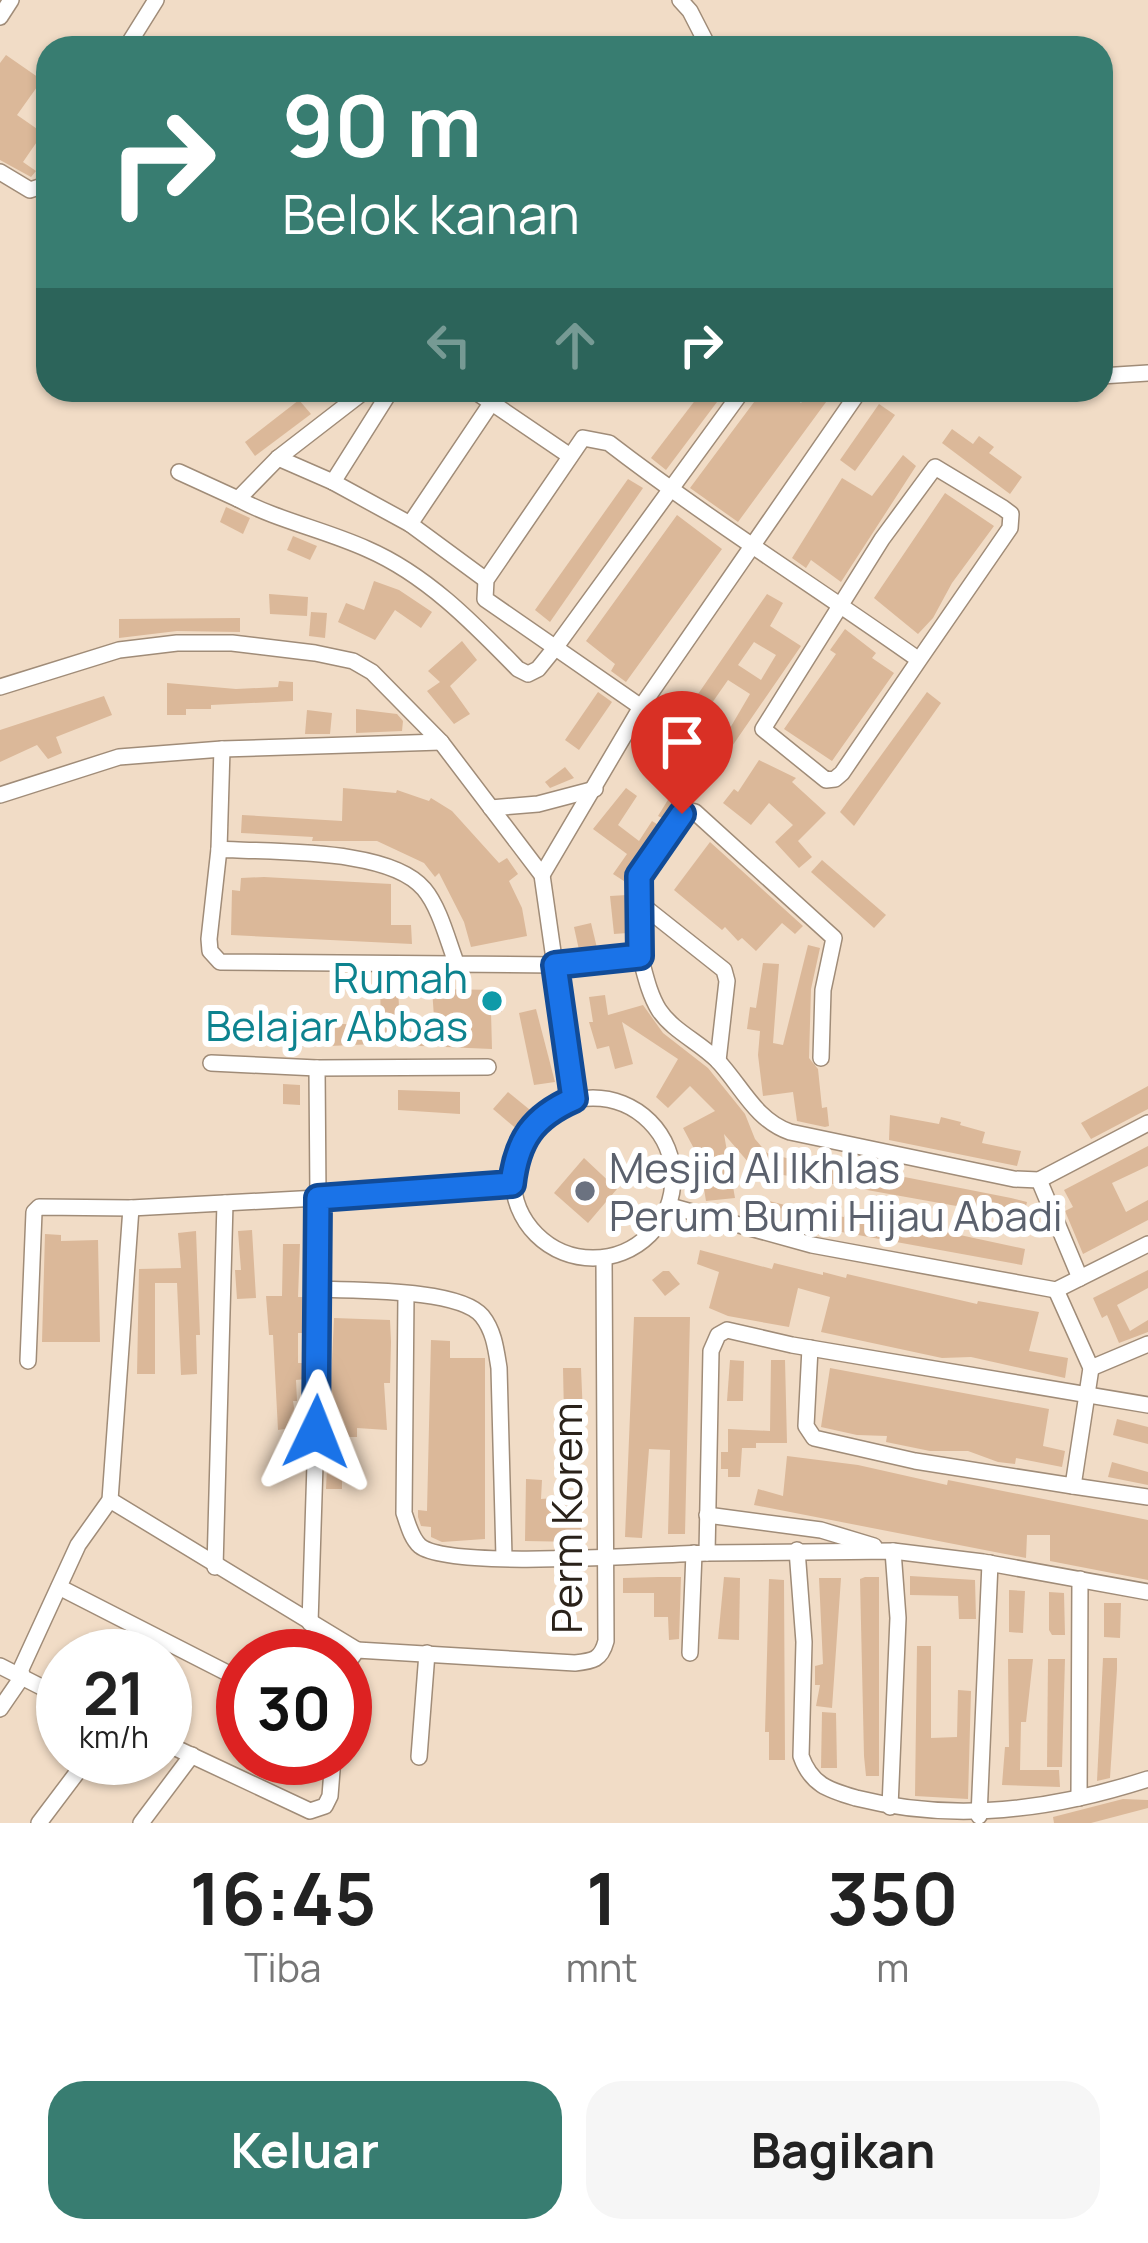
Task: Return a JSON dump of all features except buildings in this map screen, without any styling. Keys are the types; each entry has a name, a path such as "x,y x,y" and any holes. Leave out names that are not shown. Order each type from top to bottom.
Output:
{"street":[{"path":"0,17 10,0"},
{"path":"134,36 156,0"},
{"path":"680,0 703,36"},
{"path":"0,172 30,190 36,188"},
{"path":"1113,375 1148,373"},
{"path":"238,499 278,458 350,402"},
{"path":"333,482 383,402"},
{"path":"179,472 373,551 466,616 518,670 529,674 555,648 734,402"},
{"path":"542,875 641,707 752,549 845,402"},
{"path":"410,524 491,403 570,455"},
{"path":"641,707 485,599 486,580 584,438 599,438 752,549 919,660"},
{"path":"278,458 410,524 486,580"},
{"path":"935,467 1003,508 1012,520 835,779 826,780 763,729 840,604 935,467"},
{"path":"0,687 119,650 177,643 286,648 337,656 372,672 441,742 542,875 574,1099"},
{"path":"0,795 119,757 441,742"},
{"path":"222,749 219,849 208,939 210,951 220,962 555,965 640,956"},
{"path":"491,808 538,804 595,789"},
{"path":"821,1058 824,990 834,938 695,812 687,810 639,876 640,956 658,1009 718,1061 737,1090 776,1127 1039,1180 1148,1123"},
{"path":"219,849 368,861 398,869 427,891 457,965"},
{"path":"637,901 724,970 727,980 718,1061"},
{"path":"211,1063 488,1067"},
{"path":"310,1623 320,1337 316,1068"},
{"path":"604,1097 631,1106 654,1124 669,1149 675,1178 670,1206 655,1231 632,1249 604,1258 578,1257 543,1240 519,1209 512,1184 515,1156 527,1130 548,1110 574,1099 604,1097"},
{"path":"1039,1180 1080,1278"},
{"path":"28,1360 34,1212 44,1206 131,1208 512,1184"},
{"path":"215,1567 225,1203"},
{"path":"670,1206 812,1245 1056,1290 1148,1244"},
{"path":"0,1709 22,1677 21,1669 78,1545 110,1500 131,1208"},
{"name":"Perm Korem","path":"372,1651 575,1663 602,1654 604,1258"},
{"path":"317,1289 406,1294 464,1304 479,1312 495,1339 504,1557"},
{"path":"1056,1290 1090,1368 1073,1486"},
{"path":"406,1294 404,1513 414,1539 435,1553 504,1557 889,1551 990,1563 1148,1592"},
{"path":"690,1653 707,1515 712,1343 728,1330 1148,1405"},
{"path":"1090,1368 1148,1344"},
{"path":"810,1348 806,1426 814,1438 914,1461 1148,1497"},
{"path":"110,1500 320,1629"},
{"path":"707,1515 821,1530 889,1551"},
{"path":"797,1550 804,1642 801,1756 817,1784 890,1807 979,1816 1079,1798 1148,1779"},
{"path":"889,1551 898,1618 890,1807"},
{"path":"979,1816 990,1563"},
{"path":"1079,1798 1080,1579"},
{"path":"59,1588 216,1667"},
{"path":"419,1757 427,1653"},
{"path":"0,1666 36,1684"},
{"path":"192,1756 216,1767"},
{"path":"39,1823 68,1785"},
{"path":"141,1823 170,1785"},
{"path":"254,1785 310,1811 325,1806 331,1785"}],"place":[{"name":"Rumah Belajar Abbas","path":"492,1001"},
{"name":"Mesjid Al Ikhlas Perum Bumi Hijau Abadi","path":"585,1191"}],"route":[{"path":"316,1432 318,1198 512,1184 515,1156 527,1130 548,1110 574,1099 555,965 640,956 639,876 682,814"}]}
